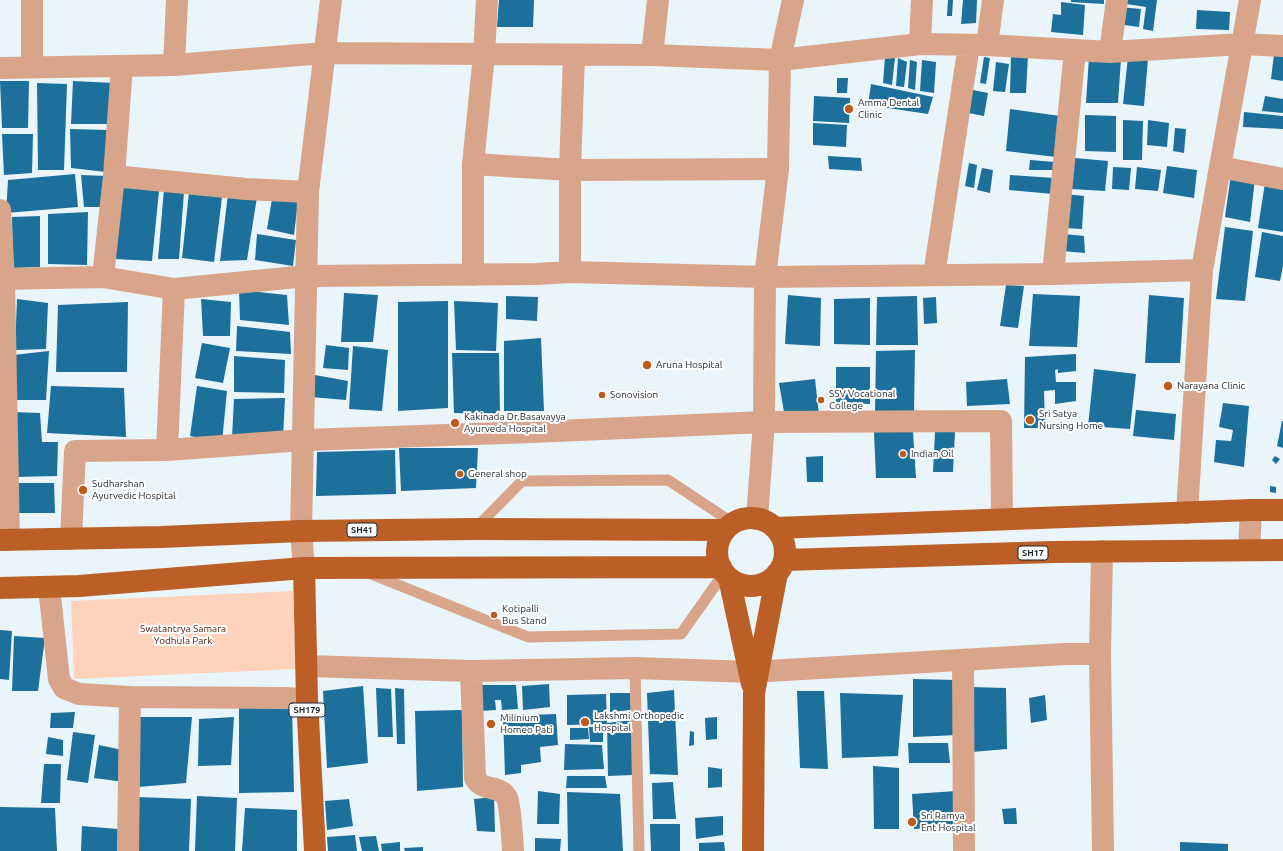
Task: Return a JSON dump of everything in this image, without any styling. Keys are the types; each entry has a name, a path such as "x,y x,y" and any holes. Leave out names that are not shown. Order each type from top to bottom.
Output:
{"main road":[{"path":"754,671 724,572 718,558 720,539 729,527 741,520 749,518 766,523 948,522 1283,510"},
{"path":"753,851 754,671 784,549 782,538 766,523"},
{"name":"SH41","path":"4,540 161,537 301,531 729,527"},
{"name":"SH17","path":"780,566 1102,551 1283,550"},
{"path":"0,588 79,586 304,568 724,572 738,583 749,586 760,584 769,580 780,566"},
{"name":"SH179","path":"304,568 307,699 315,851"}],"street":[{"path":"32,0 32,67"},
{"path":"174,64 177,0"},
{"path":"304,568 301,531 308,192 331,0"},
{"path":"473,275 473,164 484,55 487,0"},
{"path":"652,55 658,0"},
{"path":"766,523 764,422 766,277 778,169 780,60 793,0"},
{"path":"920,44 922,0"},
{"path":"934,275 978,45 993,0"},
{"path":"1110,52 1118,0"},
{"path":"1187,513 1202,270 1250,0"},
{"path":"0,68 174,64 325,53 652,55 780,60 920,44 978,45 1110,52 1242,44 1283,46"},
{"path":"1053,274 1075,50"},
{"path":"570,272 570,170 574,55"},
{"path":"103,277 114,176 122,66"},
{"path":"473,164 570,170 778,169"},
{"path":"1220,167 1283,179"},
{"path":"114,176 246,189 308,192"},
{"path":"0,210 4,540"},
{"path":"2,279 103,277 174,289 307,276 473,275 570,272 766,277 1053,274 1202,270"},
{"path":"167,450 174,289"},
{"path":"71,539 74,451 167,450 304,440 541,432 764,422 1001,421 1002,519"},
{"path":"1249,550 1251,510"},
{"path":"1102,551 1100,654 1102,851"},
{"path":"49,587 59,679 64,688 79,694 130,697 307,699"},
{"path":"306,666 471,671 635,668 754,671 1065,654 1100,654"},
{"path":"963,660 964,851"},
{"path":"471,671 474,778 478,784 503,793 508,800 513,851"},
{"path":"128,851 130,697"}],"lane":[{"path":"475,529 522,481 668,480 729,527"},
{"path":"357,568 528,636 681,634 724,572"},
{"path":"635,668 639,851"}],"green space":[{"name":"Swatantrya Samara Yodhula Park","path":"293,591 296,669 74,679 71,601"}],"building":[{"path":"499,0 534,0 533,27 497,27"},
{"path":"948,0 953,0 952,16 947,16"},
{"path":"963,0 977,0 976,23 961,24"},
{"path":"1071,0 1104,0 1104,4 1071,2"},
{"path":"1120,0 1157,0 1153,31 1143,29 1146,7 1120,3"},
{"path":"1061,2 1085,5 1083,35 1051,32 1053,14 1061,15"},
{"path":"1119,7 1141,9 1139,27 1117,24"},
{"path":"1197,10 1230,12 1229,30 1196,29"},
{"path":"1011,54 1028,55 1026,93 1010,93"},
{"path":"1274,54 1283,56 1283,81 1271,79"},
{"path":"885,56 895,58 892,85 883,83"},
{"path":"984,57 990,58 986,84 980,83"},
{"path":"1089,57 1121,59 1118,103 1086,103"},
{"path":"1128,57 1148,59 1144,106 1123,104"},
{"path":"898,58 907,62 904,87 896,86"},
{"path":"910,60 917,62 915,90 908,88"},
{"path":"922,60 936,62 934,93 920,91"},
{"path":"996,62 1009,64 1005,92 993,91"},
{"path":"837,78 848,78 847,93 837,93"},
{"path":"0,81 29,81 28,128 2,128"},
{"path":"73,81 114,83 112,124 71,124"},
{"path":"37,83 67,84 64,170 38,170"},
{"path":"871,84 933,97 928,114 868,105"},
{"path":"968,89 988,93 984,116 963,112"},
{"path":"814,96 850,98 849,123 813,121"},
{"path":"1265,96 1283,99 1283,113 1262,111"},
{"path":"1010,109 1067,117 1064,158 1006,151"},
{"path":"1244,112 1283,116 1283,129 1243,127"},
{"path":"1085,115 1116,116 1116,152 1085,151"},
{"path":"1123,120 1143,121 1142,160 1123,160"},
{"path":"1148,120 1169,123 1167,147 1147,145"},
{"path":"813,123 847,125 846,147 813,145"},
{"path":"1175,128 1186,129 1184,153 1173,151"},
{"path":"70,129 108,130 106,172 71,168"},
{"path":"2,134 33,134 32,173 4,175"},
{"path":"828,156 861,158 862,171 829,169"},
{"path":"1075,158 1108,161 1105,191 1071,189"},
{"path":"1030,160 1055,162 1055,170 1029,170"},
{"path":"969,163 977,165 974,188 965,186"},
{"path":"1167,166 1197,170 1194,198 1163,193"},
{"path":"1113,167 1131,168 1129,190 1112,189"},
{"path":"1137,167 1161,170 1158,191 1135,189"},
{"path":"982,168 993,170 990,193 977,190"},
{"path":"75,174 78,207 6,213 8,180"},
{"path":"1231,174 1255,179 1250,222 1225,217"},
{"path":"81,175 106,176 104,207 84,207"},
{"path":"1010,175 1054,178 1053,194 1009,190"},
{"path":"1265,183 1283,187 1283,232 1258,228"},
{"path":"120,185 159,191 152,261 115,259"},
{"path":"164,189 184,192 179,259 158,259"},
{"path":"189,192 222,197 214,262 182,258"},
{"path":"228,194 257,197 247,260 220,261"},
{"path":"1066,194 1084,196 1082,229 1063,228"},
{"path":"272,199 298,201 294,235 267,229"},
{"path":"88,212 87,265 48,264 48,214"},
{"path":"40,216 40,267 13,268 12,217"},
{"path":"1225,227 1253,231 1245,301 1216,299"},
{"path":"1262,232 1283,236 1283,266 1280,281 1255,277"},
{"path":"257,234 296,240 293,266 255,260"},
{"path":"1064,234 1084,236 1085,253 1063,251"},
{"path":"1006,285 1024,286 1018,328 1000,326"},
{"path":"239,290 287,295 289,325 240,320"},
{"path":"344,293 378,295 373,342 341,342"},
{"path":"1033,294 1080,296 1077,347 1029,346"},
{"path":"788,295 821,298 820,346 785,344"},
{"path":"1149,295 1184,298 1180,363 1145,363"},
{"path":"506,296 538,297 537,321 506,319"},
{"path":"917,296 918,345 876,345 877,297"},
{"path":"936,297 937,323 924,324 923,298"},
{"path":"870,298 870,345 834,344 834,299"},
{"path":"17,299 48,303 46,349 15,350"},
{"path":"201,299 231,302 230,336 203,336"},
{"path":"448,301 448,408 398,411 398,302"},
{"path":"454,301 498,303 496,351 456,350"},
{"path":"128,302 127,372 56,372 58,305"},
{"path":"237,326 290,332 291,354 236,351"},
{"path":"541,338 544,411 504,411 504,341"},
{"path":"202,343 230,348 223,383 195,378"},
{"path":"326,345 349,348 348,370 323,368"},
{"path":"353,346 388,350 382,411 349,409"},
{"path":"915,350 914,413 875,413 876,351"},
{"path":"49,351 46,400 12,400 13,355"},
{"path":"452,353 499,353 500,414 454,413"},
{"path":"1076,354 1076,371 1058,373 1058,369 1055,370 1056,382 1076,382 1076,401 1055,404 1055,390 1044,391 1045,428 1024,428 1025,357"},
{"path":"234,356 285,360 284,393 234,392"},
{"path":"836,367 870,367 870,404 836,403"},
{"path":"1094,369 1136,374 1130,429 1088,426"},
{"path":"315,375 348,381 346,400 311,397"},
{"path":"815,379 819,415 784,412 779,383"},
{"path":"1007,379 1010,404 967,406 966,382"},
{"path":"51,386 124,388 126,437 47,433"},
{"path":"197,386 227,391 222,442 190,436"},
{"path":"285,398 283,437 232,438 234,399"},
{"path":"1223,403 1249,406 1244,467 1214,462 1216,440 1231,441 1233,430 1219,427"},
{"path":"1136,410 1176,414 1174,440 1133,436"},
{"path":"14,412 40,413 42,442 58,442 57,476 14,477"},
{"path":"1283,421 1283,448 1277,446"},
{"path":"874,432 913,432 916,478 876,478"},
{"path":"935,432 955,432 953,472 933,472"},
{"path":"399,448 478,448 476,488 401,491"},
{"path":"395,450 396,494 316,496 317,452"},
{"path":"823,456 823,482 807,482 806,457"},
{"path":"1275,456 1280,459 1276,464 1272,460"},
{"path":"14,483 54,483 55,513 15,513"},
{"path":"1270,486 1276,487 1276,493 1270,492"},
{"path":"0,630 12,631 9,680 0,679"},
{"path":"14,636 45,638 38,691 12,691"},
{"path":"913,679 958,680 958,735 913,737"},
{"path":"549,684 550,707 523,710 522,686"},
{"path":"481,685 516,685 518,709 502,710 501,700 495,700 496,710 481,711"},
{"path":"363,686 368,763 327,768 323,691"},
{"path":"971,687 1006,688 1007,749 972,752"},
{"path":"376,688 391,689 393,737 378,737"},
{"path":"395,688 404,689 405,744 397,744"},
{"path":"674,690 678,775 650,774 647,693"},
{"path":"797,691 824,691 828,769 800,768"},
{"path":"610,693 630,693 631,710 610,712"},
{"path":"840,693 903,695 898,756 842,758"},
{"path":"606,694 607,724 567,725 567,695"},
{"path":"1045,695 1047,720 1031,723 1029,698"},
{"path":"292,706 294,792 239,793 239,707"},
{"path":"462,710 463,787 417,791 415,711"},
{"path":"75,712 73,728 50,728 51,713"},
{"path":"556,714 558,745 540,747 541,762 521,765 521,773 505,775 503,716"},
{"path":"140,717 192,717 186,783 138,787"},
{"path":"234,717 231,765 198,766 199,719"},
{"path":"717,717 717,739 706,740 705,718"},
{"path":"632,720 632,775 608,776 607,723"},
{"path":"589,727 603,727 603,742 590,742"},
{"path":"570,728 588,728 589,739 570,740"},
{"path":"690,731 694,732 694,745 689,746"},
{"path":"73,732 95,735 88,783 67,780"},
{"path":"48,737 63,740 63,756 46,754"},
{"path":"908,743 948,743 950,763 909,763"},
{"path":"565,744 602,745 604,769 564,770"},
{"path":"99,745 127,751 124,782 94,778"},
{"path":"44,764 61,764 60,803 41,803"},
{"path":"873,766 899,768 899,829 874,829"},
{"path":"708,767 722,769 722,787 708,788"},
{"path":"567,776 605,776 607,788 566,788"},
{"path":"673,782 676,819 653,819 652,783"},
{"path":"538,791 560,794 559,824 537,824"},
{"path":"956,791 958,827 914,829 912,794"},
{"path":"567,792 620,794 623,851 568,851"},
{"path":"197,796 237,798 235,851 195,851"},
{"path":"137,797 191,799 189,851 133,851"},
{"path":"494,797 495,832 477,831 474,799"},
{"path":"349,799 353,826 327,830 325,801"},
{"path":"0,807 55,808 57,851 0,851"},
{"path":"245,808 297,810 297,851 242,851"},
{"path":"1016,808 1017,824 1004,824 1002,809"},
{"path":"723,816 723,835 696,839 695,818"},
{"path":"650,824 680,824 680,851 651,851"},
{"path":"82,826 118,829 117,851 81,851"},
{"path":"355,835 357,851 328,851 327,837"},
{"path":"376,836 379,851 362,851 359,837"},
{"path":"535,838 561,839 560,851 535,851"},
{"path":"400,842 400,851 382,851 381,844"},
{"path":"724,842 725,851 699,851 699,843"},
{"path":"1180,842 1228,844 1228,851 1180,851"},
{"path":"423,847 423,851 405,851 404,848"}],"place":[{"name":"Amma Dental Clinic","path":"849,109"},
{"name":"Aruna Hospital","path":"647,365"},
{"name":"Narayana Clinic","path":"1168,386"},
{"name":"Sonovision","path":"602,395"},
{"name":"SSV Vocational College","path":"821,400"},
{"name":"Sri Satya Nursing Home","path":"1030,420"},
{"name":"Kakinada Dr.Basavayya Ayurveda Hospital","path":"455,423"},
{"name":"Indian Oil","path":"903,454"},
{"name":"General shop","path":"460,474"},
{"name":"Sudharshan Ayurvedic Hospital","path":"83,490"},
{"name":"Kotipalli Bus Stand","path":"494,615"},
{"name":"Lakshmi Orthopedic Hospital","path":"585,722"},
{"name":"Milinium Homeo Pati","path":"491,724"},
{"name":"Sri Ramya Ent Hospital","path":"912,822"}]}
